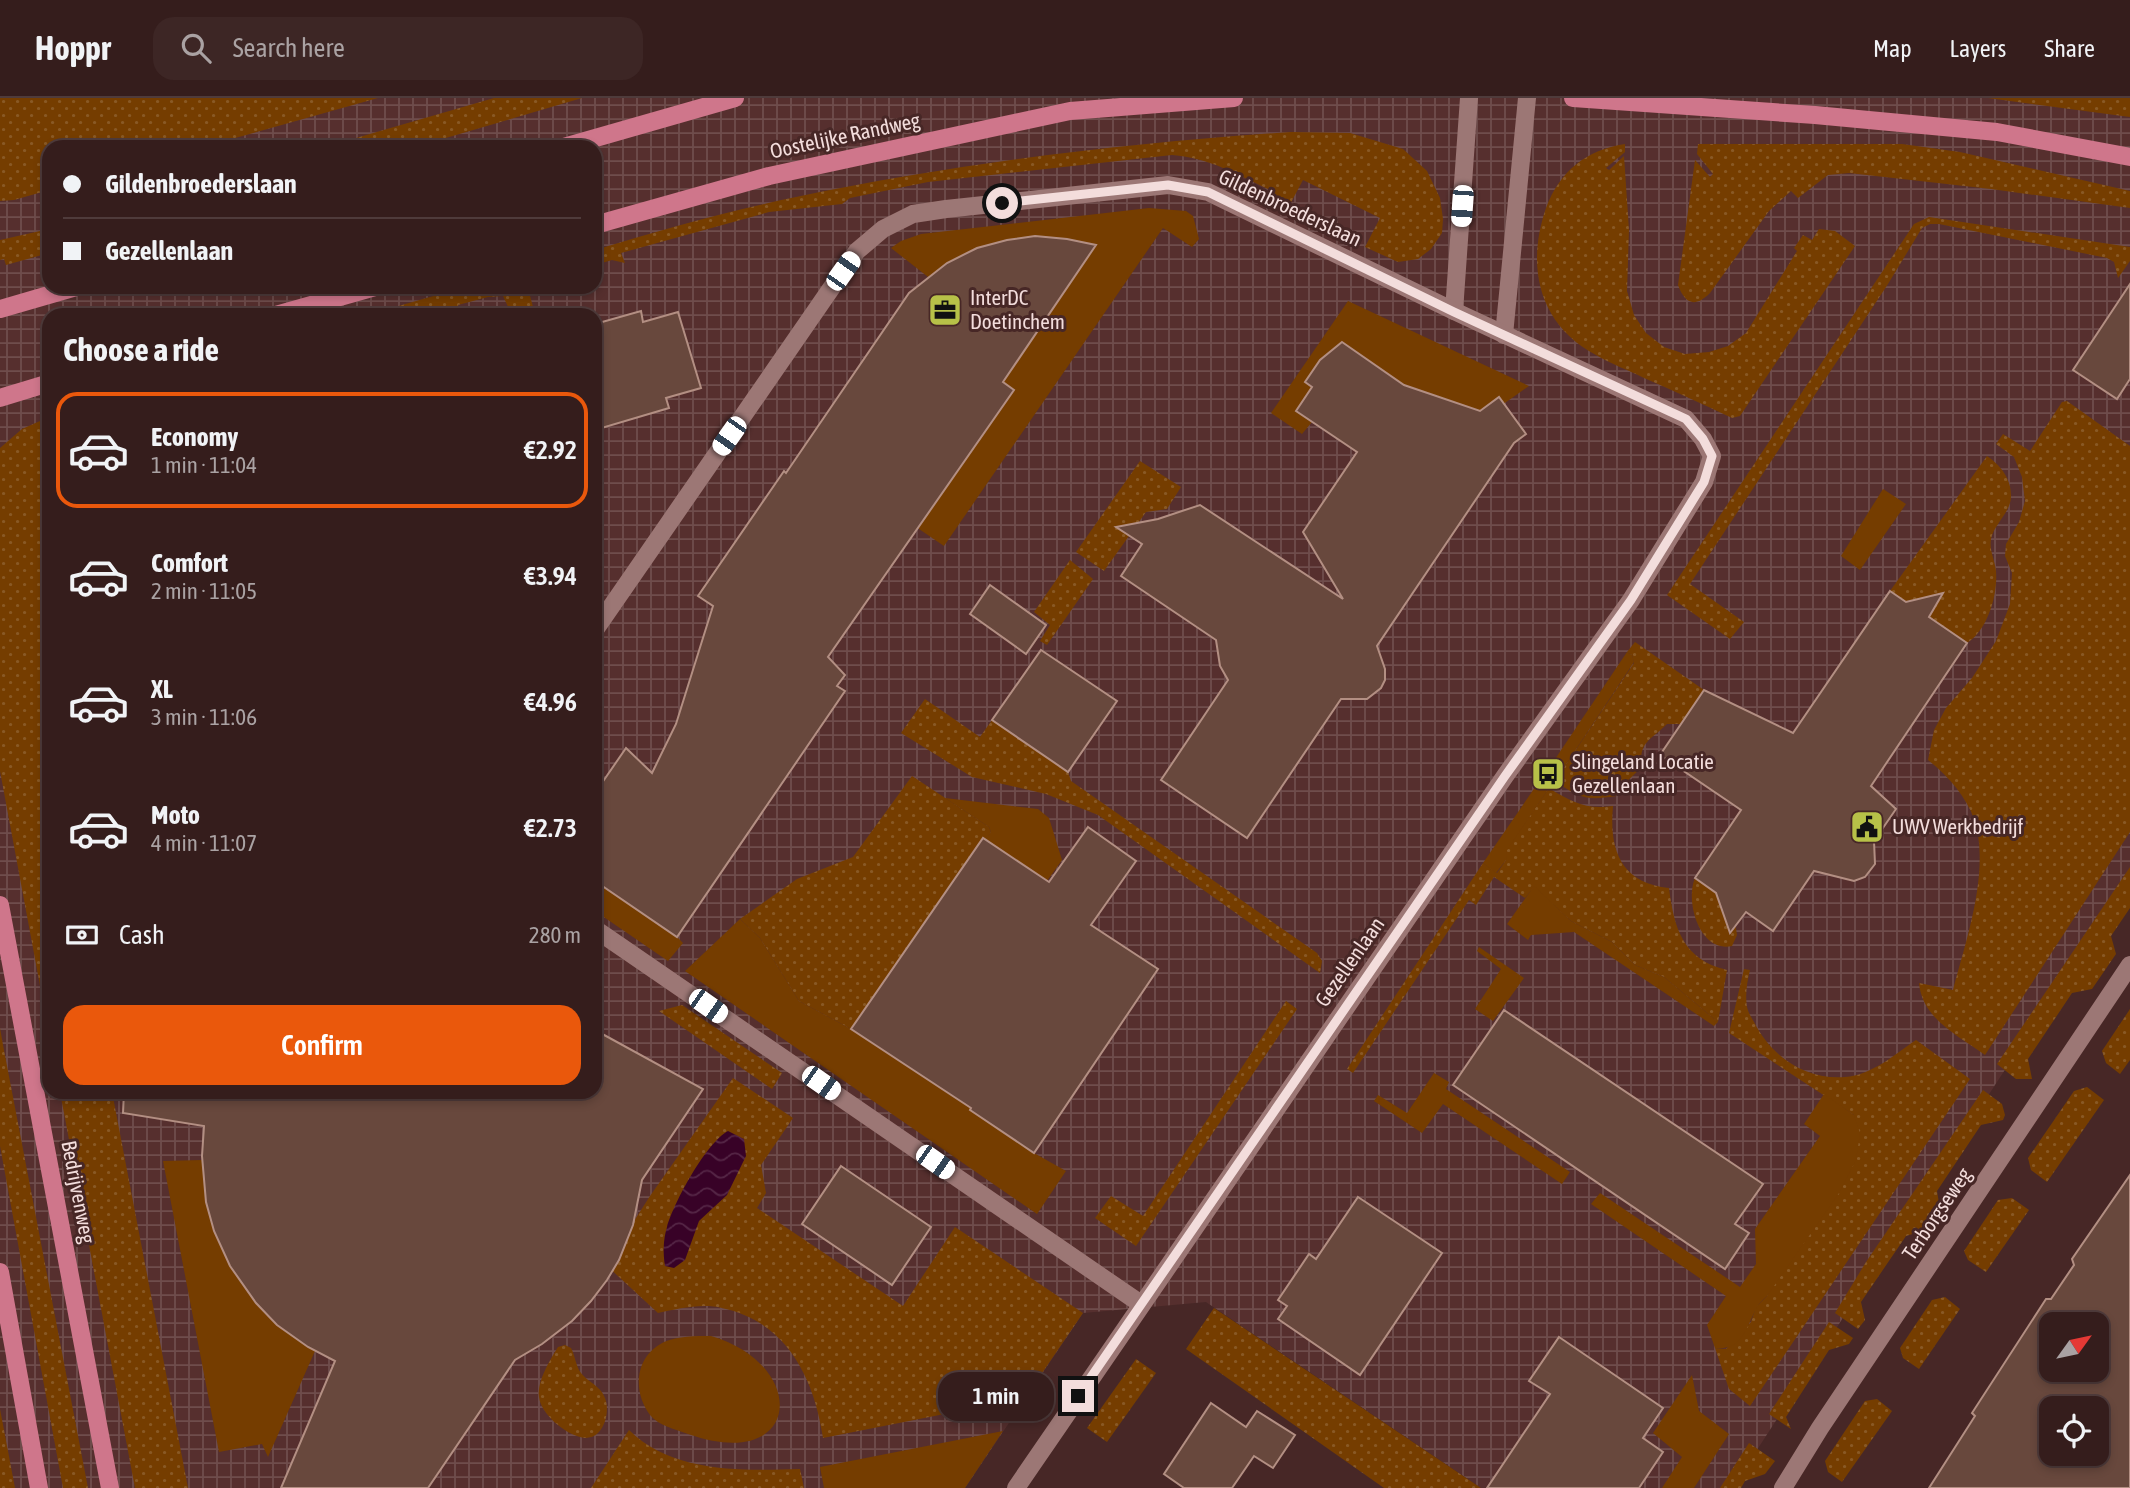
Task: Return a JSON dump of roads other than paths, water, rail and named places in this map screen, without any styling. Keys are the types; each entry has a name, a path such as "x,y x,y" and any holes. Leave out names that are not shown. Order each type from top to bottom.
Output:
{"main road":[{"path":"588,140 735,98"},
{"name":"Oostelijke Randweg","path":"602,223 769,176 1070,111 1234,98"},
{"path":"1573,98 1815,115 1997,132 2130,157"},
{"path":"0,309 52,294"},
{"path":"301,308 350,294"},
{"path":"0,398 42,385"},
{"name":"Bedrijvenweg","path":"0,905 110,1488"},
{"path":"0,1272 39,1488"}],"street":[{"path":"1454,312 1469,98"},
{"path":"1504,335 1527,98"},
{"name":"Gildenbroederslaan","path":"602,620 857,251 883,229 913,214 1168,185 1208,192 1454,312 1686,419 1703,439 1712,456"},
{"name":"Gezellenlaan","path":"1016,1488 1505,776 1631,600 1704,482 1712,456"},
{"path":"602,934 1141,1304"},
{"name":"Terborgseweg","path":"1783,1488 2130,965"}],"water":[{"path":"728,1131 744,1139 746,1156 727,1195 699,1221 685,1260 674,1268 665,1266 665,1237 676,1203 701,1160"}],"place":[{"name":"InterDC Doetinchem","path":"945,310"},
{"name":"Slingeland Locatie Gezellenlaan","path":"1548,774"},
{"name":"UWV Werkbedrijf","path":"1867,827"}]}
